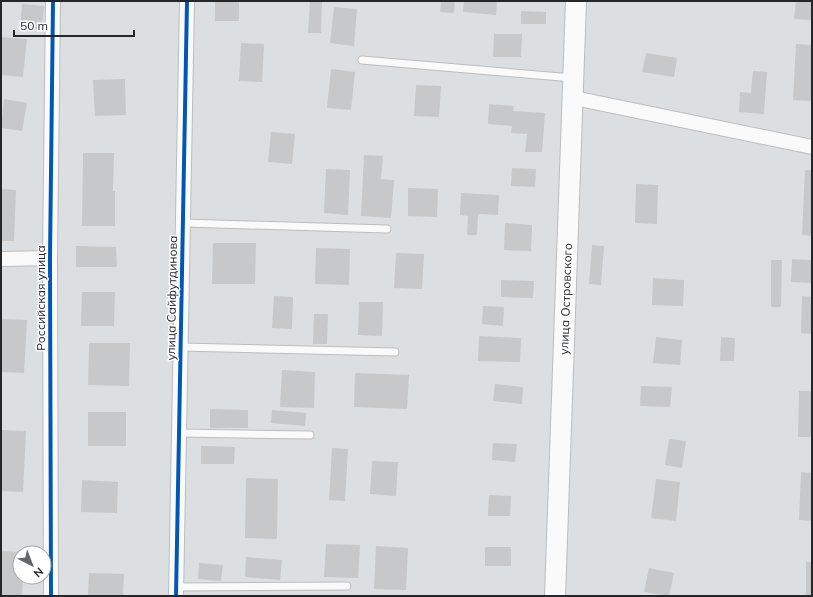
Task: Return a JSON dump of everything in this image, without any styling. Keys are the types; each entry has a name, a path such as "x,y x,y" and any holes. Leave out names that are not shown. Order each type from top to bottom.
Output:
{"main road":[{"name":"улица Островского","path":"555,596 576,1"}],"street":[{"name":"Российская улица","path":"51,596 50,258 53,1"},
{"name":"улица Сайфутдинова","path":"177,591 187,1"},
{"path":"574,88 812,148"},
{"path":"1,259 50,258"}],"lane":[{"path":"362,60 574,88"},
{"path":"184,223 387,229"},
{"path":"181,347 395,352"},
{"path":"180,432 310,435"},
{"path":"177,591 347,586"}],"building":[{"path":"215,1 239,1 239,21 215,21"},
{"path":"310,1 322,1 321,33 308,33"},
{"path":"441,1 455,1 454,13 440,12"},
{"path":"464,1 497,1 496,15 463,12"},
{"path":"796,1 812,1 812,20 794,19"},
{"path":"22,4 44,6 42,29 20,27"},
{"path":"334,7 357,9 354,46 330,43"},
{"path":"521,11 546,12 546,24 521,24"},
{"path":"494,34 522,34 521,57 493,57"},
{"path":"1,37 27,39 23,77 1,75"},
{"path":"241,43 264,44 262,82 239,81"},
{"path":"796,44 812,45 812,101 793,100"},
{"path":"646,53 677,58 674,77 642,72"},
{"path":"331,69 355,72 351,110 327,108"},
{"path":"753,71 767,72 764,114 739,112 740,92 751,93"},
{"path":"125,79 126,115 95,116 93,80"},
{"path":"416,85 441,86 439,117 414,116"},
{"path":"4,99 27,103 22,131 1,128"},
{"path":"489,104 514,106 513,111 545,113 542,152 525,152 527,134 511,133 512,126 488,124"},
{"path":"271,132 295,134 292,164 268,162"},
{"path":"83,153 114,153 113,191 115,191 115,226 82,226"},
{"path":"364,155 383,156 381,179 394,180 391,218 361,216"},
{"path":"512,168 536,169 535,187 511,186"},
{"path":"326,169 350,170 348,215 324,213"},
{"path":"805,170 812,170 812,236 802,235"},
{"path":"636,184 658,185 657,224 635,223"},
{"path":"408,188 438,189 437,217 408,216"},
{"path":"1,189 16,190 14,241 1,241"},
{"path":"461,193 499,195 498,215 478,214 477,235 467,235 468,216 460,215"},
{"path":"505,223 532,225 531,251 504,250"},
{"path":"213,243 256,243 255,284 212,284"},
{"path":"592,245 604,246 601,285 589,284"},
{"path":"76,246 116,247 117,267 76,267"},
{"path":"316,248 350,249 349,285 315,284"},
{"path":"396,253 424,254 422,289 394,288"},
{"path":"792,259 812,260 812,283 791,282"},
{"path":"771,260 782,260 781,307 771,307"},
{"path":"653,278 684,280 683,306 652,305"},
{"path":"501,280 534,281 533,298 501,297"},
{"path":"82,292 115,292 114,326 81,326"},
{"path":"274,296 293,297 292,329 272,328"},
{"path":"802,296 812,297 812,334 801,333"},
{"path":"359,302 383,302 382,336 358,335"},
{"path":"483,306 504,307 503,326 482,324"},
{"path":"314,314 328,314 327,344 313,344"},
{"path":"1,319 27,320 24,373 1,372"},
{"path":"479,336 521,338 520,362 478,361"},
{"path":"656,337 682,340 680,365 653,363"},
{"path":"721,337 735,338 734,361 720,361"},
{"path":"89,343 130,343 129,386 88,385"},
{"path":"282,370 315,372 314,408 280,407"},
{"path":"355,373 409,375 407,409 354,407"},
{"path":"495,384 523,387 522,404 493,401"},
{"path":"641,386 672,387 670,407 640,406"},
{"path":"799,391 812,391 812,437 798,437"},
{"path":"210,409 248,410 248,428 210,428"},
{"path":"272,410 306,413 305,426 271,423"},
{"path":"88,412 126,412 126,446 88,446"},
{"path":"1,430 26,431 23,492 1,491"},
{"path":"669,439 686,441 682,468 665,465"},
{"path":"493,443 517,444 515,462 492,460"},
{"path":"201,446 235,447 234,464 201,464"},
{"path":"332,448 348,449 345,501 329,500"},
{"path":"372,461 398,462 396,496 370,494"},
{"path":"801,472 812,473 812,521 799,520"},
{"path":"246,478 278,479 277,539 245,538"},
{"path":"656,479 680,482 676,521 651,518"},
{"path":"82,480 118,482 117,513 81,512"},
{"path":"489,495 511,496 510,516 488,516"},
{"path":"326,544 360,545 358,578 324,577"},
{"path":"376,546 408,548 406,590 374,589"},
{"path":"485,547 511,547 511,566 485,566"},
{"path":"1,551 12,552 12,585 23,585 22,596 1,596"},
{"path":"246,557 282,560 280,580 245,577"},
{"path":"806,562 812,562 812,596 806,596"},
{"path":"199,563 223,565 221,581 198,579"},
{"path":"649,568 674,573 669,596 644,592"},
{"path":"89,573 124,574 123,596 88,596"}],"cycle path":[{"path":"51,596 50,258 53,1"},
{"path":"176,596 187,1"}]}
